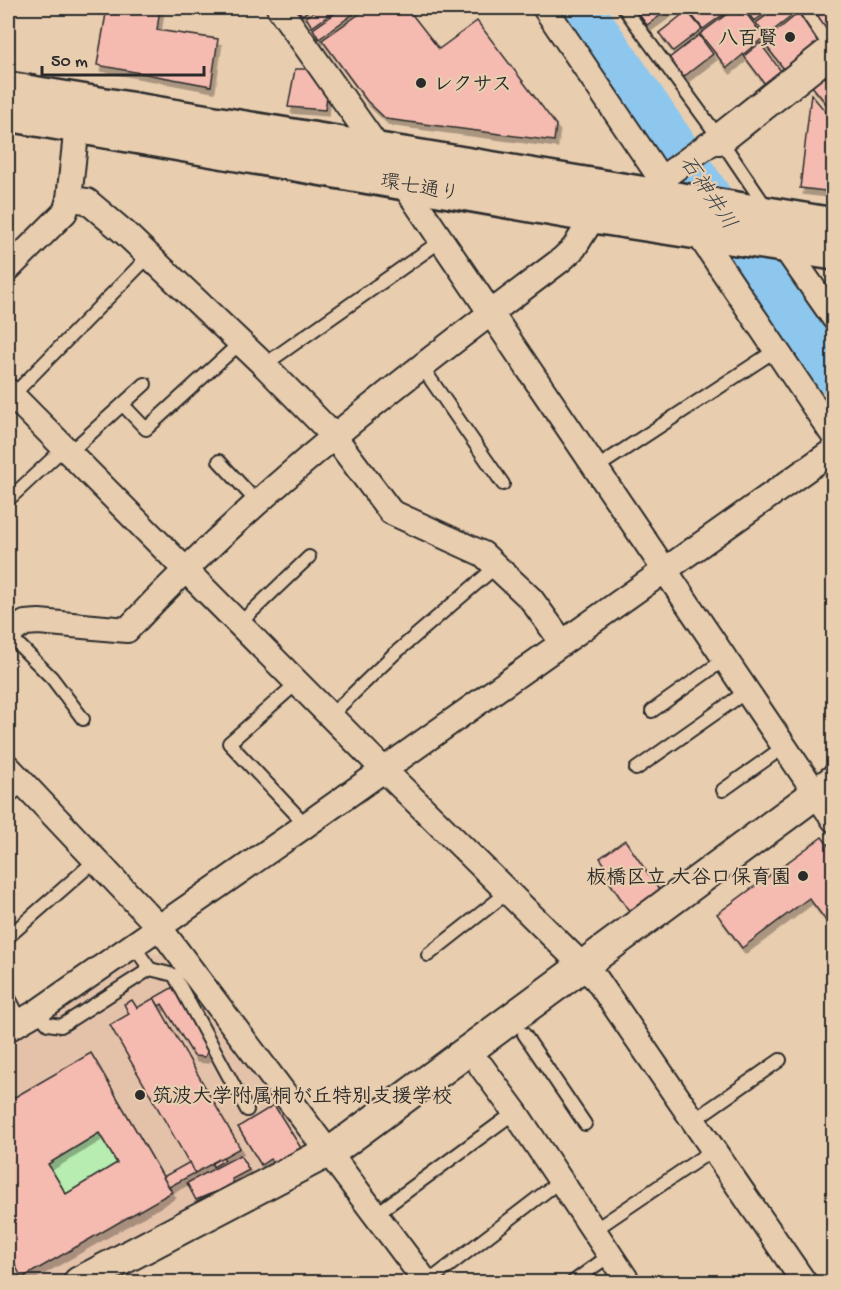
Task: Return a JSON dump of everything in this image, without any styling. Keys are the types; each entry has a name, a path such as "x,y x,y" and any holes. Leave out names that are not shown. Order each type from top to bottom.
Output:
{"main road":[{"name":"環七通り","path":"8,89 378,150 660,187 771,214 834,225"},
{"name":"環七通り","path":"8,114 594,216 834,253"}],"street":[{"path":"79,1282 333,1160 829,802 785,747 442,240 279,8"},
{"path":"544,8 660,187 833,49"},
{"path":"8,269 65,212 69,199 77,125"},
{"path":"69,199 87,201 125,233 264,365 333,435 391,512 483,554 498,565 531,599 562,642"},
{"path":"8,634 25,623 39,622 127,630 184,568 333,435 574,248 594,216"},
{"path":"697,232 834,436"},
{"path":"783,245 834,318"},
{"path":"10,394 240,622 383,769 590,973 694,1120 804,1282"},
{"path":"22,1020 306,825 834,450"},
{"path":"13,783 97,859 159,927 427,1282"},
{"path":"118,1282 333,1160 481,1066 524,1034 590,973"},
{"path":"481,1066 561,1180 628,1282"}],"lane":[{"path":"624,8 720,139 771,214"},
{"path":"804,8 833,49"},
{"path":"264,365 442,240"},
{"path":"10,394 148,257"},
{"path":"123,405 146,429 240,342"},
{"path":"596,468 776,350"},
{"path":"422,367 503,484"},
{"path":"8,500 123,405 145,384"},
{"path":"219,461 257,502"},
{"path":"240,622 309,557"},
{"path":"331,715 393,655 498,565"},
{"path":"8,634 52,678 83,719"},
{"path":"652,711 725,659"},
{"path":"298,682 229,743 306,825"},
{"path":"636,769 747,691"},
{"path":"723,790 785,747"},
{"path":"8,937 97,859"},
{"path":"428,955 508,892"},
{"path":"134,945 150,969 174,975 247,1110"},
{"path":"8,996 22,1020 61,1026 150,969"},
{"path":"524,1034 585,1124"},
{"path":"694,1120 780,1060"},
{"path":"376,1214 514,1112"},
{"path":"593,1230 714,1149"},
{"path":"427,1282 561,1180"},
{"path":"573,1282 610,1255"}],"shaded area":[{"name":"筑波大学附属桐が丘特別支援学校","path":"145,952 169,956 312,1146 301,1155 46,1282 8,1282 8,1043 24,1036"}],"green space":[{"path":"99,1133 117,1163 66,1194 48,1164"}],"building":[{"path":"107,8 160,8 157,30 218,39 211,86 97,65"},
{"path":"297,8 313,8 302,15"},
{"path":"320,8 339,8 312,27 306,17"},
{"path":"343,8 349,8 353,14 319,39 313,29"},
{"path":"368,8 407,8 439,49 477,21 556,125 554,141 386,119 367,101 322,40"},
{"path":"634,8 671,8 647,25"},
{"path":"686,8 732,8 703,29"},
{"path":"735,8 742,8 764,37 727,68 700,34"},
{"path":"744,8 766,8 769,11 754,21"},
{"path":"777,8 801,9 766,36 756,23"},
{"path":"811,8 834,8 834,34 831,35"},
{"path":"687,11 702,29 673,51 659,33"},
{"path":"801,11 822,38 784,69 763,42"},
{"path":"699,35 713,54 682,78 668,59"},
{"path":"760,43 781,71 765,84 744,56"},
{"path":"295,69 310,69 327,97 325,110 288,107"},
{"path":"823,74 834,89 834,113 811,85"},
{"path":"811,94 834,122 834,192 800,188"},
{"path":"822,837 834,853 834,931 809,898 742,948 717,914"},
{"path":"625,840 662,894 632,915 602,871 607,868 600,858"},
{"path":"175,986 209,1047 205,1057 194,1056 162,1004 159,1006 154,998"},
{"path":"154,998 240,1148 195,1173 110,1025 129,1014 124,1004 132,1000 137,1008"},
{"path":"91,1053 172,1192 22,1278 8,1252 8,1101","holes":["99,1133 117,1163 66,1194 48,1164"]},
{"path":"274,1105 301,1148 274,1164 270,1159 261,1165 238,1127"},
{"path":"240,1155 249,1170 232,1179 234,1184 196,1200 187,1183"},
{"path":"223,1157 225,1160 213,1167 212,1163"},
{"path":"190,1162 195,1173 169,1187 163,1177"}],"waterway":[{"name":"石神井川","path":"584,8 834,376"}],"place":[{"name":"八百賢","path":"790,37"},
{"name":"レクサス","path":"421,83"},
{"name":"板橋区立 大谷口保育園","path":"803,876"},
{"name":"筑波大学附属桐が丘特別支援学校","path":"140,1095"}]}
